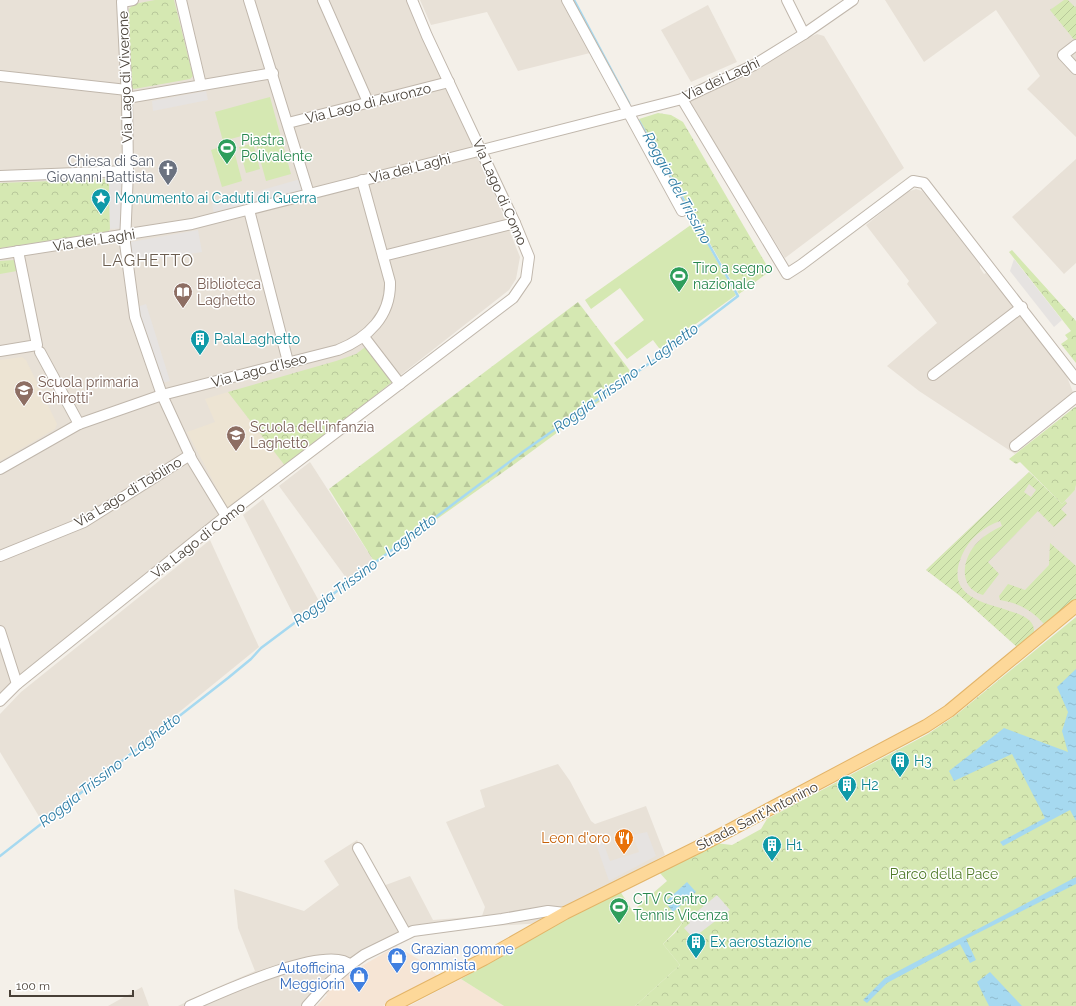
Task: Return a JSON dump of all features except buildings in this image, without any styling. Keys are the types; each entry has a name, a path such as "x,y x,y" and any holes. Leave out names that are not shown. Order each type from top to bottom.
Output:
{"main road":[{"name":"Strada Sant'Antonino","path":"392,1006 484,959 565,913 698,846 926,726 949,711 1076,606"}],"street":[{"name":"Via Lago di Viverone","path":"133,0 122,2 127,94 128,171 125,235 135,317 162,395 190,455 226,516"},
{"path":"181,0 201,85"},
{"path":"249,0 273,73 309,194"},
{"path":"323,0 368,102"},
{"name":"Via Lago di Como","path":"0,701 17,684 226,516 513,298 526,279 529,256 515,222 412,0"},
{"path":"567,0 682,211"},
{"path":"786,0 804,34"},
{"name":"Via dei Laghi","path":"0,254 192,224 682,99 754,65 804,34 853,0"},
{"path":"1076,45 1063,55 1076,69"},
{"path":"0,76 127,94 201,85 273,73"},
{"name":"Via Lago di Auronzo","path":"288,123 449,82"},
{"path":"682,99 787,274 913,181 924,183 1073,370 1076,379"},
{"path":"0,176 128,171"},
{"name":"Via Lago d'Iseo","path":"0,469 78,424 162,395 338,350 364,337 380,318 390,296 390,282 362,180"},
{"path":"249,210 288,362"},
{"path":"383,256 515,222"},
{"path":"18,251 39,349 78,424"},
{"path":"933,375 1022,307"},
{"path":"364,337 400,384"},
{"path":"0,351 39,349"},
{"path":"1015,446 1076,397"},
{"name":"Via Lago di Toblino","path":"0,556 84,522 190,455"},
{"path":"0,631 17,684"},
{"path":"358,848 406,934"},
{"path":"307,1006 323,988 350,965 413,931 548,911 565,913"},
{"path":"190,1006 255,979 298,964 331,958 340,959 350,965"}],"shaded area":[{"path":"0,0 406,0 479,155 520,257 516,279 509,290 16,677 0,693"},
{"path":"420,0 564,0 594,52 518,71 487,12 431,25"},
{"path":"885,0 1076,0 1076,137 1027,89 1040,76 996,10 924,62"},
{"path":"708,5 737,62 691,82 661,30"},
{"path":"817,34 824,36 904,168 785,258 737,181 689,99 749,75 805,39"},
{"path":"206,91 208,100 153,111 152,101"},
{"path":"1076,159 1076,263 1064,274 1012,217"},
{"path":"304,178 309,194 215,219 212,204"},
{"path":"128,182 126,228 110,229 109,183"},
{"path":"916,189 922,191 928,198 980,265 980,268 984,274 986,273 1025,320 1067,377 1075,397 1015,454 919,391 887,366 937,323 907,284 909,281 866,225 907,192"},
{"path":"198,230 202,252 128,264 125,243"},
{"path":"1014,259 1062,320 1054,327 1010,271"},
{"path":"146,304 170,381 158,384 134,308"},
{"name":"Scuola primaria \"Ghirotti\"","path":"22,357 26,360 57,424 55,429 0,461 0,360"},
{"name":"Scuola dell'infanzia Laghetto","path":"228,392 286,467 229,511 187,432 215,422 205,399"},
{"path":"310,462 375,563 347,579 279,486"},
{"path":"1029,472 1062,504 1075,490 1076,485 1076,600 1017,647 959,595 926,570"},
{"path":"263,499 319,601 295,618 243,515"},
{"path":"210,540 259,647 43,823 0,752 0,714 21,692"},
{"path":"558,764 570,781 591,821 595,824 646,806 665,855 543,923 413,931 364,955 305,1006 178,1006 255,971 238,928 234,889 304,911 339,885 324,861 357,840 383,886 410,876 433,920 482,916 485,907 446,822 485,807 480,790"},
{"path":"647,832 656,856 609,881 596,844 603,842 610,861 639,852 633,835"},
{"path":"717,895 730,910 693,938 684,928 690,923 688,919"},
{"path":"396,946 423,962 440,978 383,1006 317,1006 327,995 325,992 338,980"},
{"path":"461,979 504,1006 409,1006"},
{"path":"142,987 149,1006 108,1006"}],"green space":[{"path":"155,0 174,0 193,76 190,79 134,89 130,87 129,9 134,4"},
{"path":"1064,0 1068,0 1075,7 1076,6 1076,42 1050,10"},
{"path":"270,97 291,174 266,181 253,133 223,141 215,112"},
{"path":"658,113 671,115 683,122 770,271 739,294 639,119"},
{"name":"Piastra Polivalente","path":"232,143 242,181 222,187 211,150"},
{"path":"253,143 260,169 246,173 239,147"},
{"path":"106,179 109,183 110,229 108,232 0,248 0,183"},
{"name":"Tiro a segno nazionale","path":"695,222 736,295 693,326 694,328 662,352 653,340 627,359 614,343 644,320 620,288 591,309 585,300"},
{"path":"1012,250 1076,321 1076,363 1061,344 1068,339 1065,335 1071,331 1009,252"},
{"path":"14,260 17,271 0,274 0,261"},
{"path":"578,302 634,376 516,463 375,563 329,489"},
{"path":"368,345 392,382 286,467 228,392 336,361 356,354"},
{"path":"1075,407 1076,485 1075,490 1062,504 1020,462 1016,464 1009,459"},
{"path":"1029,472 1062,504 1065,501 1067,503 1061,509 1067,515 1054,527 1038,511 988,562 999,574 983,595 969,586 965,572 966,564 968,556 978,542 989,533 1002,526 1000,521 977,534 968,544 962,555 957,575 962,589 974,598 1020,615 1031,622 1034,632 1017,647 959,595 926,570","holes":["1029,484 1036,490 1031,497 1024,492"]},
{"path":"1050,543 1076,566 1076,600 1044,624 1030,611 1019,605 1000,600 999,596 1008,584 1025,590 1049,565"},
{"name":"Parco della Pace","path":"1076,617 1076,1006 635,1006 680,965 663,944 675,933 688,915 688,857 715,843 732,845 761,829 767,819 928,734 956,715"},
{"name":"CTV Centro Tennis Vicenza","path":"688,857 700,872 702,881 700,891 684,921 663,944 680,965 635,1006 504,1006 461,979 598,901 620,891 635,915 638,912 637,907 667,881 659,872"}],"water":[{"path":"1076,669 1076,821 1070,810 1003,846 1000,842 1045,818 1012,754 954,781 949,771 1004,728 1068,752 1062,731 1068,712 1057,687"},
{"path":"1076,877 1076,884 966,939 976,960 970,963 960,944 887,983 867,1003 863,1000 885,978"},
{"path":"687,882 696,892 673,912 665,902"},
{"path":"990,972 1022,1006 989,1006 977,982"}],"waterway":[{"name":"Roggia del Trissino","path":"574,0 629,103"},
{"name":"Roggia Trissino - Laghetto","path":"0,856 228,678 251,659 261,648 524,451 657,358 738,296 639,121"}],"place":[{"name":"Piastra Polivalente","path":"227,165"},
{"name":"Chiesa di San Giovanni Battista","path":"168,186"},
{"name":"Monumento ai Caduti di Guerra","path":"101,215"},
{"name":"Tiro a segno nazionale","path":"679,293"},
{"name":"Biblioteca Laghetto","path":"183,309"},
{"name":"PalaLaghetto","path":"200,356"},
{"name":"Scuola primaria \"Ghirotti\"","path":"24,407"},
{"name":"Scuola dell'infanzia Laghetto","path":"236,452"},
{"name":"H3","path":"900,778"},
{"name":"H2","path":"847,802"},
{"name":"Leon d'oro","path":"624,855"},
{"name":"H1","path":"772,862"},
{"name":"CTV Centro Tennis Vicenza","path":"619,924"},
{"name":"Ex aerostazione","path":"696,959"},
{"name":"Grazian gomme gommista","path":"397,974"},
{"name":"Autofficina Meggiorin","path":"359,993"}],"district":[{"name":"LAGHETTO","path":"148,260"}]}
